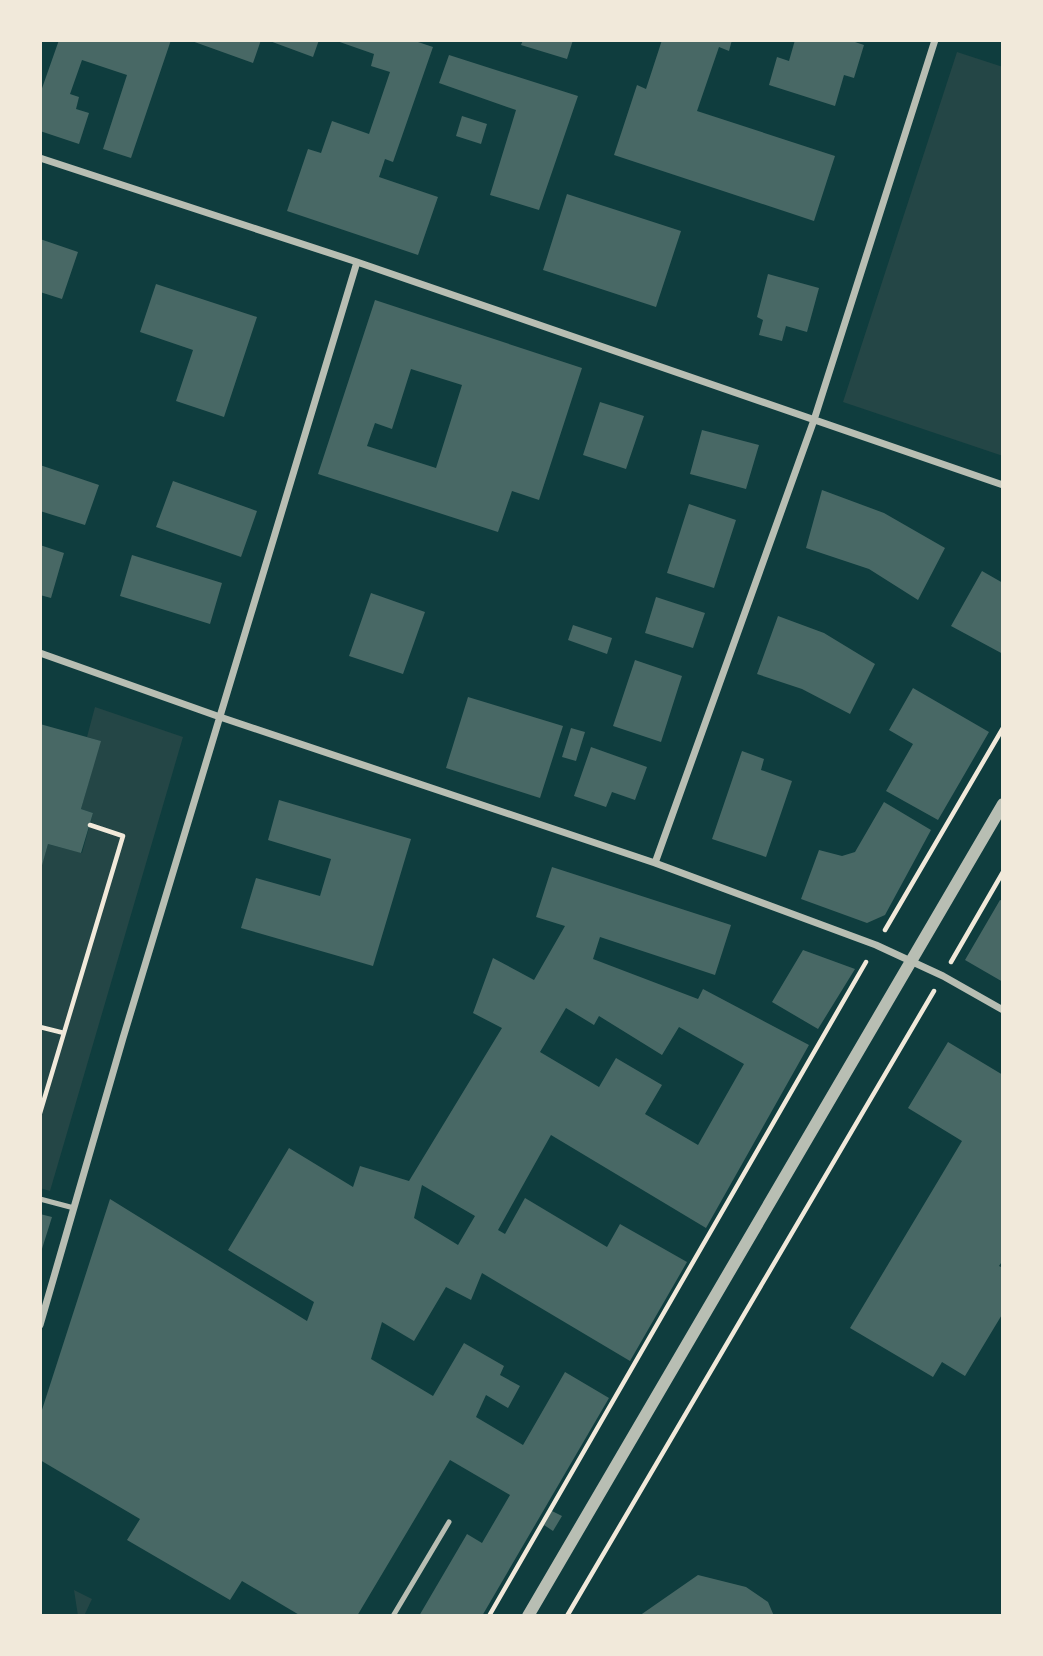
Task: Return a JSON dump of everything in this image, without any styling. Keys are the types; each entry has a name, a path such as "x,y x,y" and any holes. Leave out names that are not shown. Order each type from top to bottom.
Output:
{"street":[{"path":"654,863 814,420 935,40"},
{"path":"40,158 358,262 1003,485"},
{"path":"40,1325 358,262"},
{"path":"40,653 220,717 654,863 876,945 943,976 1003,1010"},
{"path":"528,1616 1003,804"}],"lane":[{"path":"40,1199 74,1208"},
{"path":"393,1616 449,1522"}],"path":[{"path":"489,1616 1003,728"},
{"path":"40,1113 123,836 90,825"},
{"path":"567,1616 1003,872"},
{"path":"40,1027 64,1033"}],"shaded area":[{"path":"957,52 1003,67 1003,456 843,402"},
{"path":"95,707 183,737 50,1191 40,1188 40,871 48,844 82,853 93,813 81,809 100,741 87,737"},
{"path":"74,1590 92,1599 84,1616 78,1616"}],"building":[{"path":"59,40 171,40 131,158 103,149 127,75 82,60 70,94 79,97 76,109 89,113 79,144 40,131 40,94"},
{"path":"189,40 261,40 253,63"},
{"path":"267,40 319,40 313,57"},
{"path":"334,40 412,40 433,47 393,162 385,159 379,177 438,197 418,255 287,211 308,149 321,153 332,121 369,134 390,72 371,66 374,54"},
{"path":"523,40 573,40 567,59 521,45"},
{"path":"662,40 732,40 729,51 719,47 697,111 835,156 814,221 614,155 637,85 646,89"},
{"path":"795,40 849,40 864,45 854,78 844,75 835,106 769,85 777,57 789,61"},
{"path":"449,55 578,96 539,210 490,195 516,110 439,83"},
{"path":"462,116 487,124 481,144 456,136"},
{"path":"567,194 681,231 656,307 543,270"},
{"path":"40,239 78,252 62,299 40,292"},
{"path":"768,274 819,288 807,332 786,326 782,341 759,335 763,320 757,317"},
{"path":"156,284 257,317 224,417 176,401 193,350 140,332"},
{"path":"375,300 582,368 539,500 512,491 498,532 318,474","holes":["411,369 462,385 436,468 367,446 375,423 392,429"]},
{"path":"600,402 644,416 626,469 583,455"},
{"path":"702,430 759,445 746,489 690,474"},
{"path":"40,465 99,485 85,525 40,511"},
{"path":"173,481 257,511 241,557 156,527"},
{"path":"822,490 884,513 945,548 918,600 869,569 806,548"},
{"path":"689,504 736,520 714,588 667,573"},
{"path":"40,545 64,553 51,598 40,595"},
{"path":"132,555 222,583 210,624 120,596"},
{"path":"982,571 1003,583 1003,654 951,626"},
{"path":"371,593 425,612 403,674 349,656"},
{"path":"656,597 705,613 693,648 645,633"},
{"path":"778,616 824,633 875,664 850,714 802,689 757,674"},
{"path":"573,625 612,638 607,654 568,640"},
{"path":"635,660 682,676 661,742 613,726"},
{"path":"913,688 989,732 938,820 886,791 913,744 889,730"},
{"path":"468,697 563,726 540,798 446,768"},
{"path":"40,724 101,741 81,809 93,813 81,853 48,844 41,869"},
{"path":"571,728 585,732 576,761 562,757"},
{"path":"591,747 647,767 635,800 612,792 606,807 574,796"},
{"path":"742,751 764,759 761,770 792,781 766,857 712,839"},
{"path":"279,800 411,839 373,966 241,928 256,878 320,896 331,859 268,840"},
{"path":"884,802 931,830 885,915 867,923 801,899 819,850 842,856 855,852"},
{"path":"552,867 731,925 715,975 600,937 593,959 698,999 703,989 809,1045 706,1228 551,1135 498,1230 505,1234 525,1198 607,1247 620,1224 687,1262 630,1361 482,1273 471,1300 446,1287 414,1341 382,1322 371,1359 433,1396 464,1343 504,1366 500,1375 520,1386 508,1408 486,1395 476,1417 523,1445 565,1372 609,1398 482,1616 419,1616 467,1534 482,1543 510,1495 450,1460 357,1616 301,1616 242,1581 230,1600 127,1540 140,1519 40,1460 40,1416 110,1199 307,1321 314,1302 228,1250 289,1148 353,1187 360,1166 409,1181 502,1028 473,1013 493,958 534,980 565,926 536,917","holes":["566,1008 594,1025 599,1016 662,1055 679,1027 744,1064 698,1145 645,1114 662,1085 616,1058 599,1087 540,1052","422,1185 475,1216 458,1245 414,1218"]},
{"path":"1000,900 1003,901 1003,982 965,960"},
{"path":"803,950 855,969 818,1029 772,1002"},
{"path":"948,1042 1003,1075 1003,1260 999,1266 1003,1268 1003,1313 965,1376 942,1362 933,1377 850,1328 962,1141 908,1108"},
{"path":"40,1214 52,1217 41,1252 40,1252"},
{"path":"552,1511 562,1516 553,1531 544,1525"},
{"path":"698,1575 746,1587 768,1602 774,1616 639,1616"}]}
